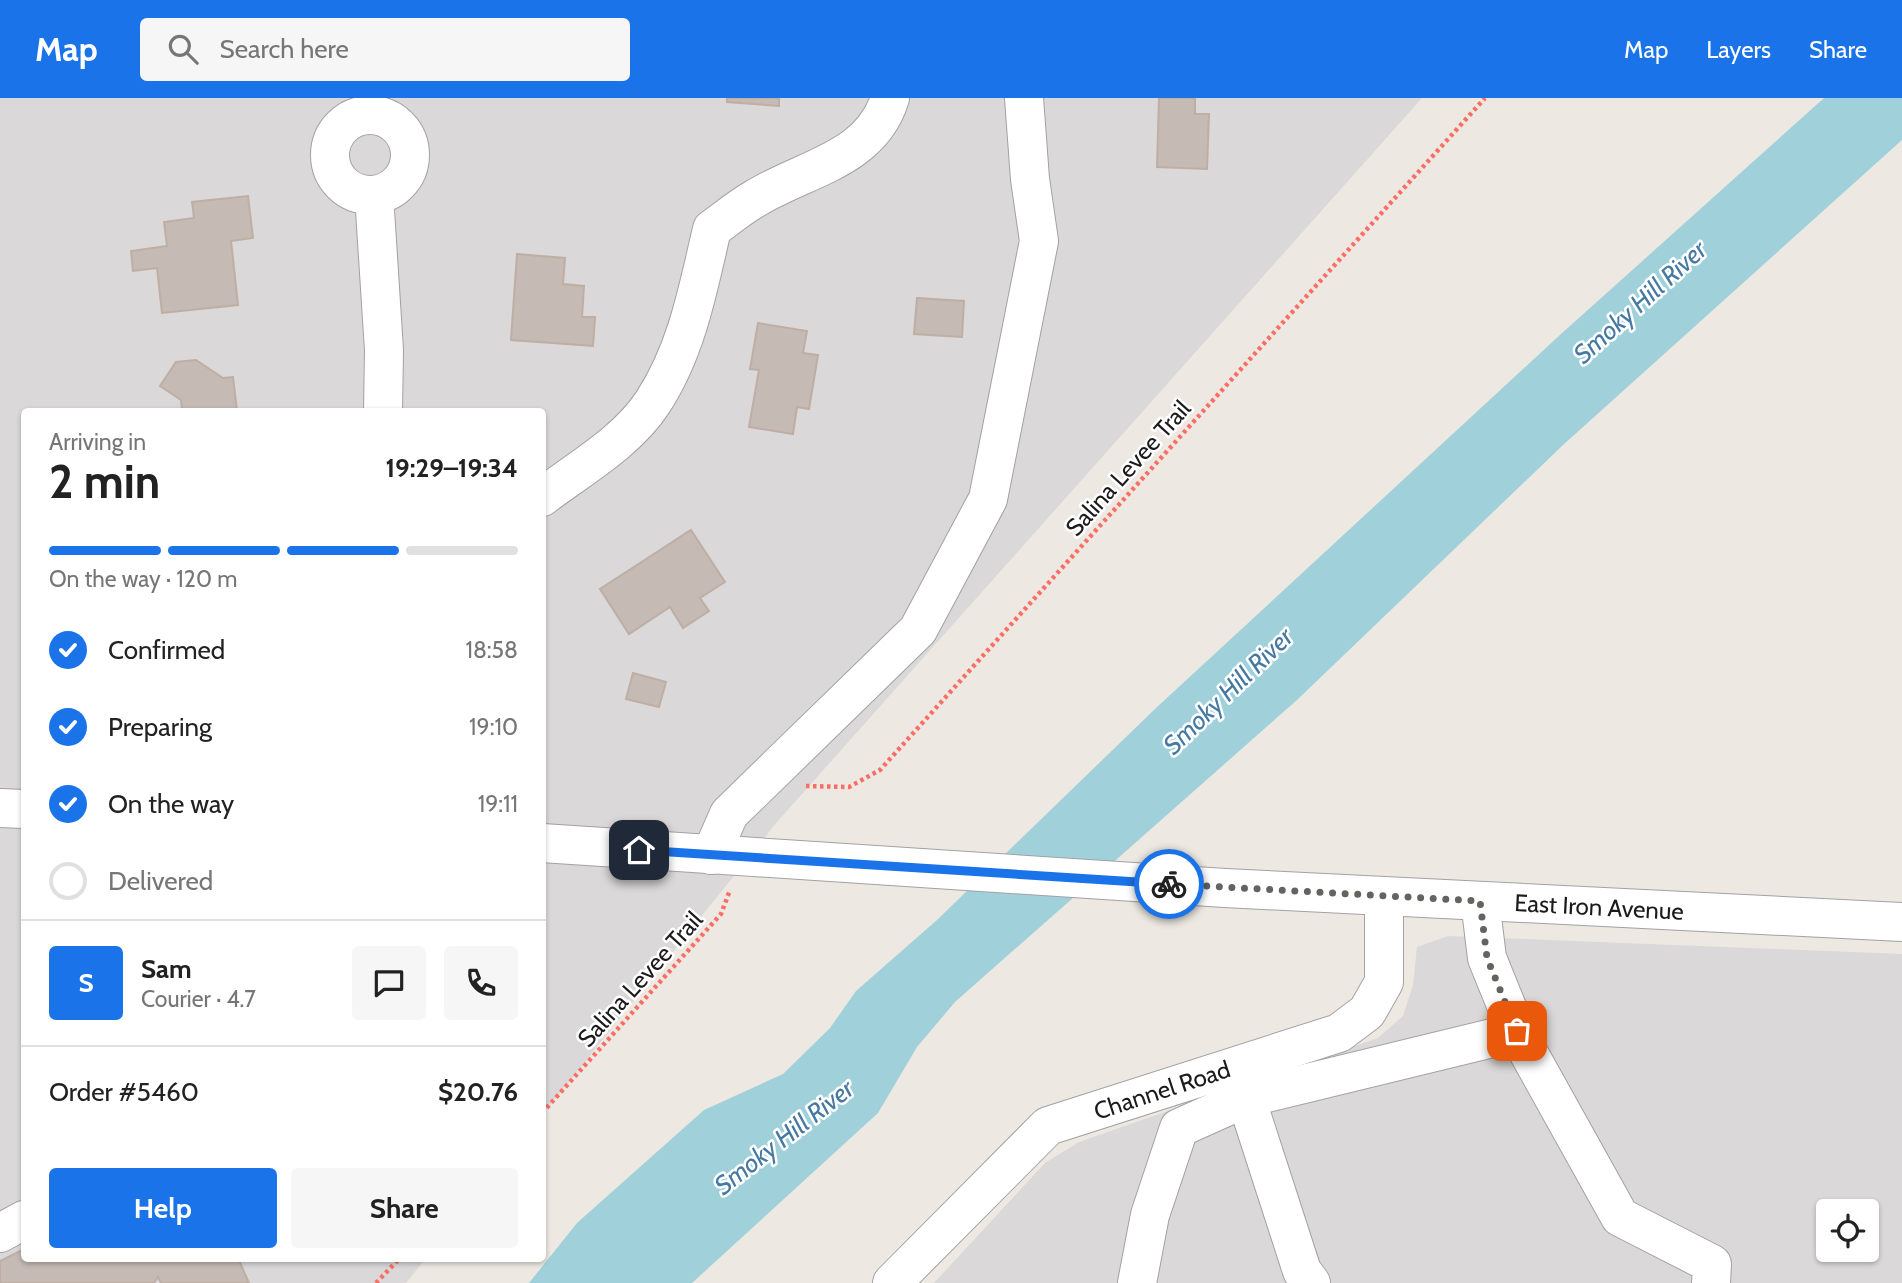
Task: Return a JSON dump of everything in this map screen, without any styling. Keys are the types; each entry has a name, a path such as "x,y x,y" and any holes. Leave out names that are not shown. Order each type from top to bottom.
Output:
{"street":[{"path":"546,494 622,437 653,403 687,333 712,229 757,197 838,160 879,125 890,98"},
{"path":"727,855 729,814 918,630 988,499 1039,241 1030,179 1024,98"},
{"path":"374,195 384,350 383,408"},
{"path":"0,808 21,809"},
{"name":"East Iron Avenue","path":"546,843 1224,888 1902,922"},
{"name":"Channel Road","path":"892,1283 1048,1126 1339,1033 1367,1012 1384,982 1384,897"},
{"path":"1480,901 1487,958 1517,1031 1620,1217 1712,1264 1711,1283"},
{"path":"1137,1283 1150,1215 1179,1128 1246,1098 1517,1031"},
{"path":"1246,1098 1302,1271 1311,1283"},
{"path":"0,1233 21,1222"}],"path":[{"name":"Salina Levee Trail","path":"760,784 849,787 880,770 1485,98"},
{"name":"Salina Levee Trail","path":"546,1109 721,914 727,855"},
{"path":"376,1283 397,1262"}],"shaded area":[{"path":"0,98 1422,98 777,822 546,1110 546,408 21,408 21,1262 423,1262 406,1283 0,1283"},
{"path":"1448,936 1902,954 1902,1283 934,1283 1045,1163 1079,1142 1378,1038 1403,1016 1413,985 1417,947"}],"water":[{"name":"Smoky Hill River","path":"1824,98 1902,98 1902,140 1563,445 1297,700 955,1002 917,1047 878,1113 692,1283 529,1283 577,1223 704,1110 783,1074 830,1028 856,991 937,920 1156,708 1561,334"}],"building":[{"path":"727,98 779,98 779,106 727,102"},
{"path":"1159,98 1195,98 1195,114 1209,114 1207,169 1157,167"},
{"path":"248,196 253,238 231,241 238,305 162,313 157,268 133,271 131,251 167,246 164,222 194,218 192,202"},
{"path":"517,254 565,258 563,284 584,286 582,317 595,317 593,346 511,340"},
{"path":"917,298 964,301 962,337 914,334"},
{"path":"758,323 807,331 803,353 818,355 809,409 797,407 793,434 749,427 759,370 750,369"},
{"path":"196,360 223,378 233,377 237,408 182,408 181,400 160,386 176,362"},
{"path":"691,530 725,582 700,598 709,611 683,628 670,607 629,634 600,589"},
{"path":"633,673 666,682 659,707 626,699"},
{"path":"21,1250 21,1262 240,1262 249,1283 161,1283 158,1277 154,1283 0,1283 0,1261"}],"way so far":[{"path":"1169,884 1480,901 1487,958 1517,1031"}],"route":[{"path":"639,850 1169,884"}]}
